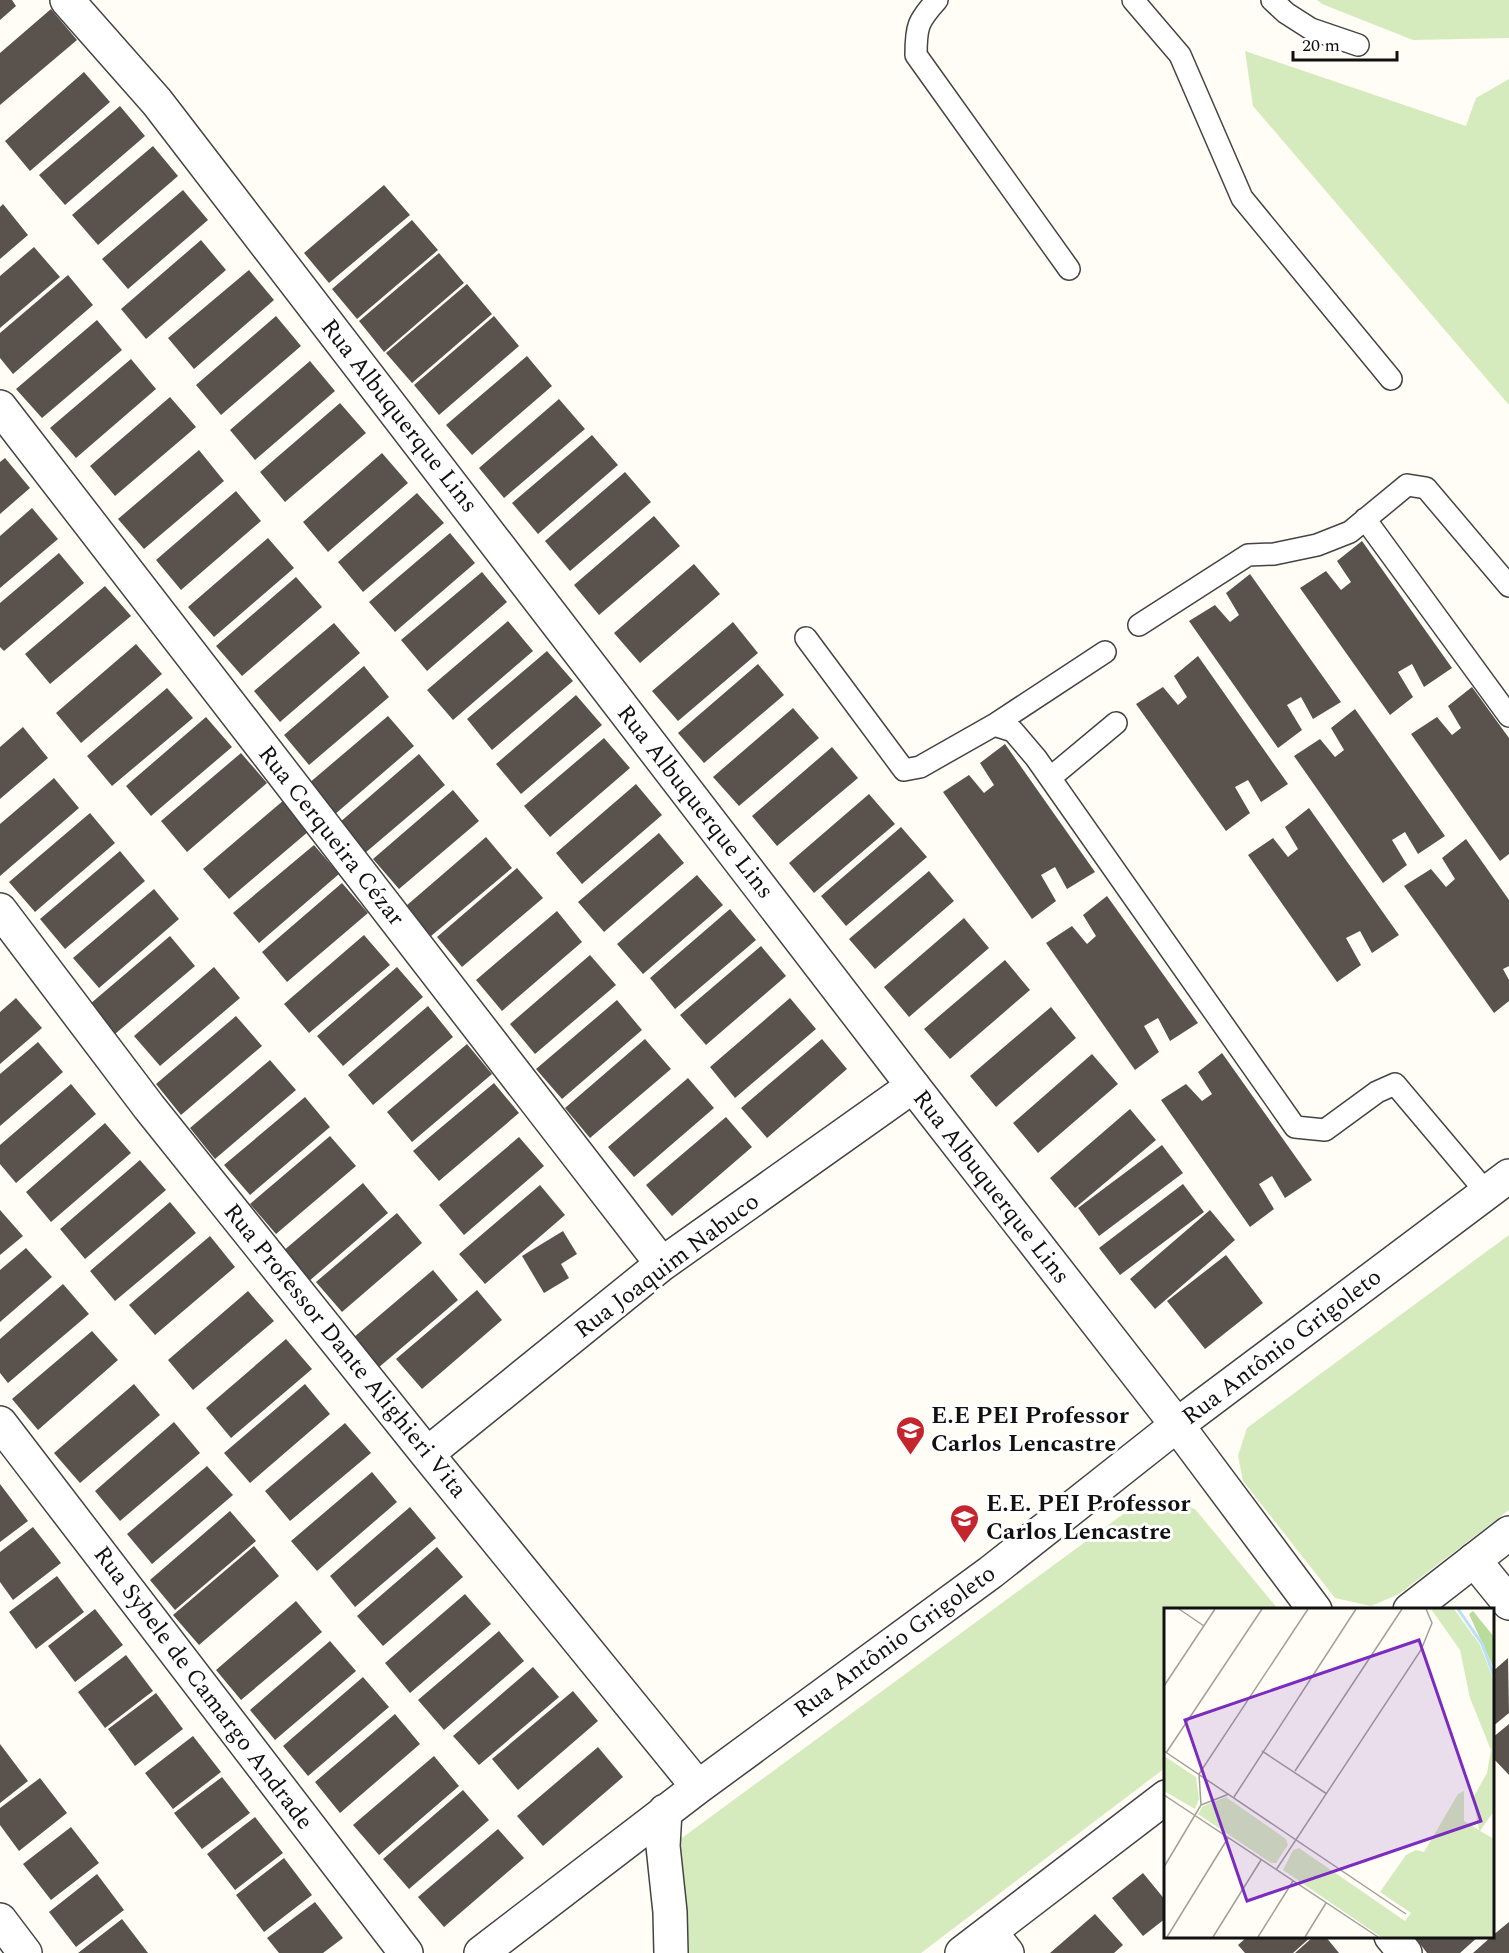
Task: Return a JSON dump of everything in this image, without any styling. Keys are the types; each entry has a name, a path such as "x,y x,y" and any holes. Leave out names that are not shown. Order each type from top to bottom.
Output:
{"street":[{"name":"Rua Albuquerque Lins","path":"68,0 157,102 913,1086 1177,1425 1314,1608"},
{"name":"Rua Cerqueira Cézar","path":"0,407 662,1264"},
{"name":"Rua Professor Dante Alighieri Vita","path":"0,910 149,1107 698,1787"},
{"name":"Rua Joaquim Nabuco","path":"427,1454 662,1264 913,1086"},
{"name":"Rua Antônio Grigoleto","path":"481,1953 665,1811 992,1572 1177,1425 1498,1185"},
{"name":"Rua Sybele de Camargo Andrade","path":"0,1423 406,1953"},
{"path":"1413,1608 1509,1533"},
{"path":"1474,1560 1509,1602"},
{"path":"962,1953 998,1942 1164,1799"},
{"path":"665,1811 663,1846 670,1912 671,1953"},
{"path":"0,1920 25,1953"},
{"path":"1393,1938 1405,1953"}],"lane":[{"path":"937,0 924,15 916,31 916,55 1069,270"},
{"path":"1133,0 1180,55 1242,198 1391,379"},
{"path":"1272,0 1286,13 1311,29 1358,45"},
{"path":"1139,626 1248,555 1274,554 1317,545 1350,532 1407,484 1426,488 1509,586"},
{"path":"1365,519 1509,716"},
{"path":"806,638 904,770 921,767 994,725 1105,652"},
{"path":"1050,778 1116,723"},
{"path":"994,725 1013,731 1050,778 1295,1127 1325,1130 1377,1092 1395,1084 1498,1185"}],"green space":[{"path":"1317,0 1509,0 1509,38 1413,40"},
{"path":"1245,51 1466,126 1476,98 1509,79 1509,405 1253,106"},
{"path":"1509,1235 1509,1510 1399,1594 1371,1606 1335,1598 1243,1481 1238,1456 1247,1428"},
{"path":"1167,1499 1195,1509 1277,1608 1164,1608 1164,1769 921,1953 681,1953 675,1843 1141,1501"}],"building":[{"path":"0,0 12,0 16,6 0,20"},
{"path":"51,9 77,40 0,105 0,53"},
{"path":"84,72 110,102 30,171 5,141"},
{"path":"120,106 145,136 65,205 39,175"},
{"path":"153,146 178,176 98,245 72,215"},
{"path":"384,185 410,215 329,283 304,253"},
{"path":"183,190 208,220 128,289 102,259"},
{"path":"3,204 28,235 0,259 0,207"},
{"path":"412,220 438,250 357,319 332,289"},
{"path":"201,240 226,270 146,339 121,309"},
{"path":"34,247 60,277 0,328 0,276"},
{"path":"439,253 464,283 384,352 359,321"},
{"path":"249,270 274,300 194,369 168,338"},
{"path":"68,275 93,305 13,374 0,358 0,333"},
{"path":"467,284 492,314 412,383 386,353"},
{"path":"276,316 301,346 221,415 196,385"},
{"path":"494,316 519,346 439,415 414,385"},
{"path":"97,320 122,350 42,418 16,389"},
{"path":"527,356 552,386 472,455 446,425"},
{"path":"131,359 156,389 76,458 50,428"},
{"path":"310,361 335,391 255,460 230,430"},
{"path":"170,397 196,427 115,496 90,466"},
{"path":"559,399 585,429 504,498 479,468"},
{"path":"340,403 366,433 285,502 260,472"},
{"path":"592,435 618,465 538,534 512,503"},
{"path":"199,450 224,481 144,549 118,519"},
{"path":"382,453 408,483 328,552 303,522"},
{"path":"5,458 30,488 0,514 0,462"},
{"path":"625,472 651,502 570,571 545,541"},
{"path":"236,491 261,521 181,590 156,560"},
{"path":"417,493 444,523 363,592 338,562"},
{"path":"32,508 58,539 0,588 0,536"},
{"path":"654,516 680,546 599,615 574,585"},
{"path":"450,533 475,563 395,632 369,602"},
{"path":"268,538 294,568 214,637 188,607"},
{"path":"1362,541 1452,668 1424,687 1412,664 1398,672 1413,697 1390,715 1300,588 1326,571 1341,590 1351,582 1337,561"},
{"path":"59,553 84,583 4,651 0,647 0,603"},
{"path":"694,564 720,594 640,663 614,633"},
{"path":"482,572 507,602 427,671 401,640"},
{"path":"1250,574 1341,702 1313,719 1301,697 1287,705 1302,730 1278,748 1189,621 1215,605 1230,622 1239,615 1226,593"},
{"path":"296,577 322,607 242,676 216,646"},
{"path":"105,586 131,616 50,684 25,654"},
{"path":"508,621 533,651 453,720 427,690"},
{"path":"733,622 758,653 678,721 652,691"},
{"path":"334,623 360,653 280,722 254,691"},
{"path":"136,644 162,674 81,743 56,713"},
{"path":"547,651 573,681 492,750 467,719"},
{"path":"1198,656 1288,784 1261,802 1248,780 1235,787 1250,813 1226,831 1136,704 1163,687 1178,705 1187,697 1174,676"},
{"path":"758,664 784,695 704,763 678,733"},
{"path":"364,666 389,697 309,765 284,735"},
{"path":"1472,687 1509,738 1509,854 1500,861 1411,734 1437,717 1452,735 1461,728 1448,706"},
{"path":"167,688 193,718 112,786 87,756"},
{"path":"576,695 602,725 521,794 496,764"},
{"path":"793,708 819,738 739,806 713,777"},
{"path":"1355,709 1445,836 1418,854 1405,832 1392,840 1407,865 1383,883 1294,756 1320,739 1335,757 1344,750 1331,728"},
{"path":"388,716 414,746 334,815 308,784"},
{"path":"206,717 232,747 151,816 126,786"},
{"path":"23,727 48,758 0,799 0,747"},
{"path":"604,738 630,768 550,837 524,806"},
{"path":"1005,744 1095,872 1067,889 1055,867 1041,875 1056,901 1032,919 943,792 969,775 984,793 994,785 980,763"},
{"path":"832,747 858,778 777,846 752,816"},
{"path":"241,753 267,783 187,852 161,821"},
{"path":"419,754 445,785 365,853 339,823"},
{"path":"54,778 79,808 0,876 0,824"},
{"path":"636,784 662,815 582,884 556,853"},
{"path":"453,790 479,821 399,889 373,859"},
{"path":"869,794 895,824 814,893 789,863"},
{"path":"284,800 309,831 229,899 203,869"},
{"path":"1309,808 1399,935 1372,953 1360,931 1346,938 1361,965 1337,982 1248,855 1273,838 1288,857 1298,849 1285,827"},
{"path":"90,813 115,843 35,912 9,882"},
{"path":"901,827 927,857 846,926 821,896"},
{"path":"659,833 684,863 604,932 578,902"},
{"path":"486,837 512,868 431,936 406,906"},
{"path":"1466,839 1509,900 1509,966 1503,969 1509,980 1509,1001 1494,1013 1404,886 1431,869 1446,887 1455,879 1442,858"},
{"path":"314,845 339,874 259,943 233,913"},
{"path":"120,851 145,881 65,949 40,919"},
{"path":"517,868 543,898 462,967 437,937"},
{"path":"929,871 954,901 875,969 849,939"},
{"path":"697,875 723,905 643,974 617,944"},
{"path":"342,883 368,913 287,982 262,952"},
{"path":"154,889 179,919 99,988 73,958"},
{"path":"1107,896 1198,1023 1170,1041 1158,1018 1144,1026 1159,1052 1135,1070 1046,943 1072,926 1087,944 1096,936 1083,915"},
{"path":"730,909 756,940 675,1009 650,978"},
{"path":"557,911 582,942 502,1011 476,980"},
{"path":"964,918 989,948 909,1017 884,987"},
{"path":"364,935 390,965 309,1033 284,1004"},
{"path":"170,936 195,966 115,1034 90,1004"},
{"path":"761,946 786,976 706,1045 680,1015"},
{"path":"590,955 616,985 535,1054 510,1024"},
{"path":"1005,960 1030,990 950,1059 924,1029"},
{"path":"214,967 240,998 160,1066 134,1036"},
{"path":"397,967 423,997 343,1066 317,1036"},
{"path":"16,998 42,1028 0,1064 0,1012"},
{"path":"790,998 816,1029 735,1098 710,1067"},
{"path":"617,1000 642,1030 562,1099 536,1069"},
{"path":"428,1006 453,1037 373,1105 348,1075"},
{"path":"1051,1007 1076,1038 996,1107 970,1076"},
{"path":"236,1016 262,1046 181,1115 156,1084"},
{"path":"645,1039 671,1069 590,1138 565,1108"},
{"path":"822,1039 847,1069 767,1138 741,1108"},
{"path":"38,1042 63,1072 0,1126 0,1074"},
{"path":"467,1044 492,1074 412,1142 387,1112"},
{"path":"1222,1053 1312,1180 1285,1198 1272,1176 1259,1184 1274,1209 1250,1227 1161,1100 1186,1084 1202,1101 1212,1094 1198,1072"},
{"path":"1092,1054 1118,1084 1038,1153 1013,1123"},
{"path":"270,1060 296,1090 215,1159 190,1128"},
{"path":"688,1078 714,1108 634,1177 608,1147"},
{"path":"494,1083 519,1113 439,1181 413,1151"},
{"path":"71,1084 96,1114 16,1183 0,1164 0,1145"},
{"path":"305,1097 330,1127 250,1195 224,1165"},
{"path":"1130,1109 1156,1140 1075,1208 1050,1178"},
{"path":"726,1117 752,1147 672,1216 646,1185"},
{"path":"105,1123 131,1153 51,1222 26,1192"},
{"path":"330,1136 356,1166 276,1234 250,1204"},
{"path":"519,1137 544,1166 464,1235 439,1205"},
{"path":"1162,1145 1183,1173 1099,1236 1078,1208"},
{"path":"140,1160 166,1190 85,1259 60,1229"},
{"path":"363,1183 388,1213 308,1282 282,1252"},
{"path":"1183,1184 1204,1212 1120,1275 1099,1248"},
{"path":"540,1185 565,1215 485,1284 459,1254"},
{"path":"170,1202 196,1233 115,1301 90,1271"},
{"path":"0,1210 23,1236 0,1255"},
{"path":"1210,1210 1235,1240 1155,1309 1130,1279"},
{"path":"397,1213 422,1243 342,1312 316,1282"},
{"path":"563,1231 577,1254 561,1264 569,1278 544,1293 522,1256"},
{"path":"210,1236 235,1267 155,1335 129,1305"},
{"path":"26,1248 52,1277 0,1322 0,1270"},
{"path":"1226,1255 1263,1303 1205,1349 1167,1301"},
{"path":"433,1270 458,1300 378,1368 353,1338"},
{"path":"63,1284 89,1314 8,1383 0,1373 0,1339"},
{"path":"477,1290 502,1320 422,1389 396,1359"},
{"path":"248,1291 274,1321 193,1390 168,1360"},
{"path":"92,1331 118,1360 38,1430 12,1399"},
{"path":"286,1339 312,1369 231,1438 206,1408"},
{"path":"134,1384 160,1415 80,1483 54,1453"},
{"path":"305,1384 330,1414 250,1483 224,1453"},
{"path":"174,1422 200,1453 120,1521 95,1491"},
{"path":"345,1423 371,1453 290,1521 265,1491"},
{"path":"207,1466 233,1495 152,1564 127,1534"},
{"path":"372,1472 397,1502 317,1571 291,1541"},
{"path":"0,1484 28,1521 0,1542"},
{"path":"410,1507 436,1538 355,1607 330,1576"},
{"path":"230,1511 256,1541 175,1610 150,1580"},
{"path":"33,1527 61,1563 13,1600 0,1582 0,1552"},
{"path":"254,1546 279,1576 199,1645 173,1615"},
{"path":"437,1547 463,1577 383,1646 357,1616"},
{"path":"57,1576 84,1612 36,1649 9,1612"},
{"path":"465,1594 491,1624 410,1693 385,1663"},
{"path":"296,1601 322,1632 241,1700 216,1670"},
{"path":"95,1609 123,1645 75,1682 48,1646"},
{"path":"499,1631 524,1661 444,1730 418,1700"},
{"path":"330,1641 356,1671 275,1740 250,1710"},
{"path":"126,1655 153,1691 105,1728 78,1692"},
{"path":"1508,1658 1509,1713 1494,1725 1494,1670"},
{"path":"533,1667 559,1697 479,1765 453,1736"},
{"path":"363,1677 389,1707 308,1776 283,1746"},
{"path":"573,1691 598,1721 518,1790 492,1759"},
{"path":"156,1693 183,1729 135,1766 108,1729"},
{"path":"395,1714 420,1744 340,1813 315,1782"},
{"path":"1509,1724 1509,1775 1494,1759 1494,1736"},
{"path":"193,1736 221,1772 173,1809 145,1773"},
{"path":"0,1744 28,1781 0,1803"},
{"path":"598,1747 623,1777 543,1846 517,1816"},
{"path":"434,1756 459,1786 379,1855 353,1825"},
{"path":"222,1777 250,1813 202,1849 174,1813"},
{"path":"40,1778 67,1813 19,1851 0,1825 0,1808"},
{"path":"463,1790 489,1820 409,1889 383,1859"},
{"path":"255,1817 283,1853 235,1890 207,1854"},
{"path":"71,1827 99,1863 51,1900 23,1864"},
{"path":"498,1829 524,1858 444,1927 418,1897"},
{"path":"284,1858 312,1895 264,1932 236,1895"},
{"path":"1143,1873 1164,1899 1164,1920 1143,1936 1112,1898"},
{"path":"97,1874 124,1910 76,1947 49,1912"},
{"path":"315,1902 343,1938 323,1953 279,1953 267,1938"},
{"path":"1095,1914 1123,1945 1114,1953 1050,1953"},
{"path":"122,1919 148,1953 78,1953"},
{"path":"1509,1922 1509,1953 1473,1953 1490,1938 1494,1938 1494,1934"},
{"path":"1246,1938 1310,1938 1293,1953 1245,1953 1238,1945"},
{"path":"1312,1938 1327,1938 1339,1953 1295,1953"},
{"path":"1416,1938 1477,1938 1460,1953 1427,1953"}],"place":[{"name":"E.E PEI Professor Carlos Lencastre","path":"910,1456"},
{"name":"E.E. PEI Professor Carlos Lencastre","path":"965,1544"}]}
